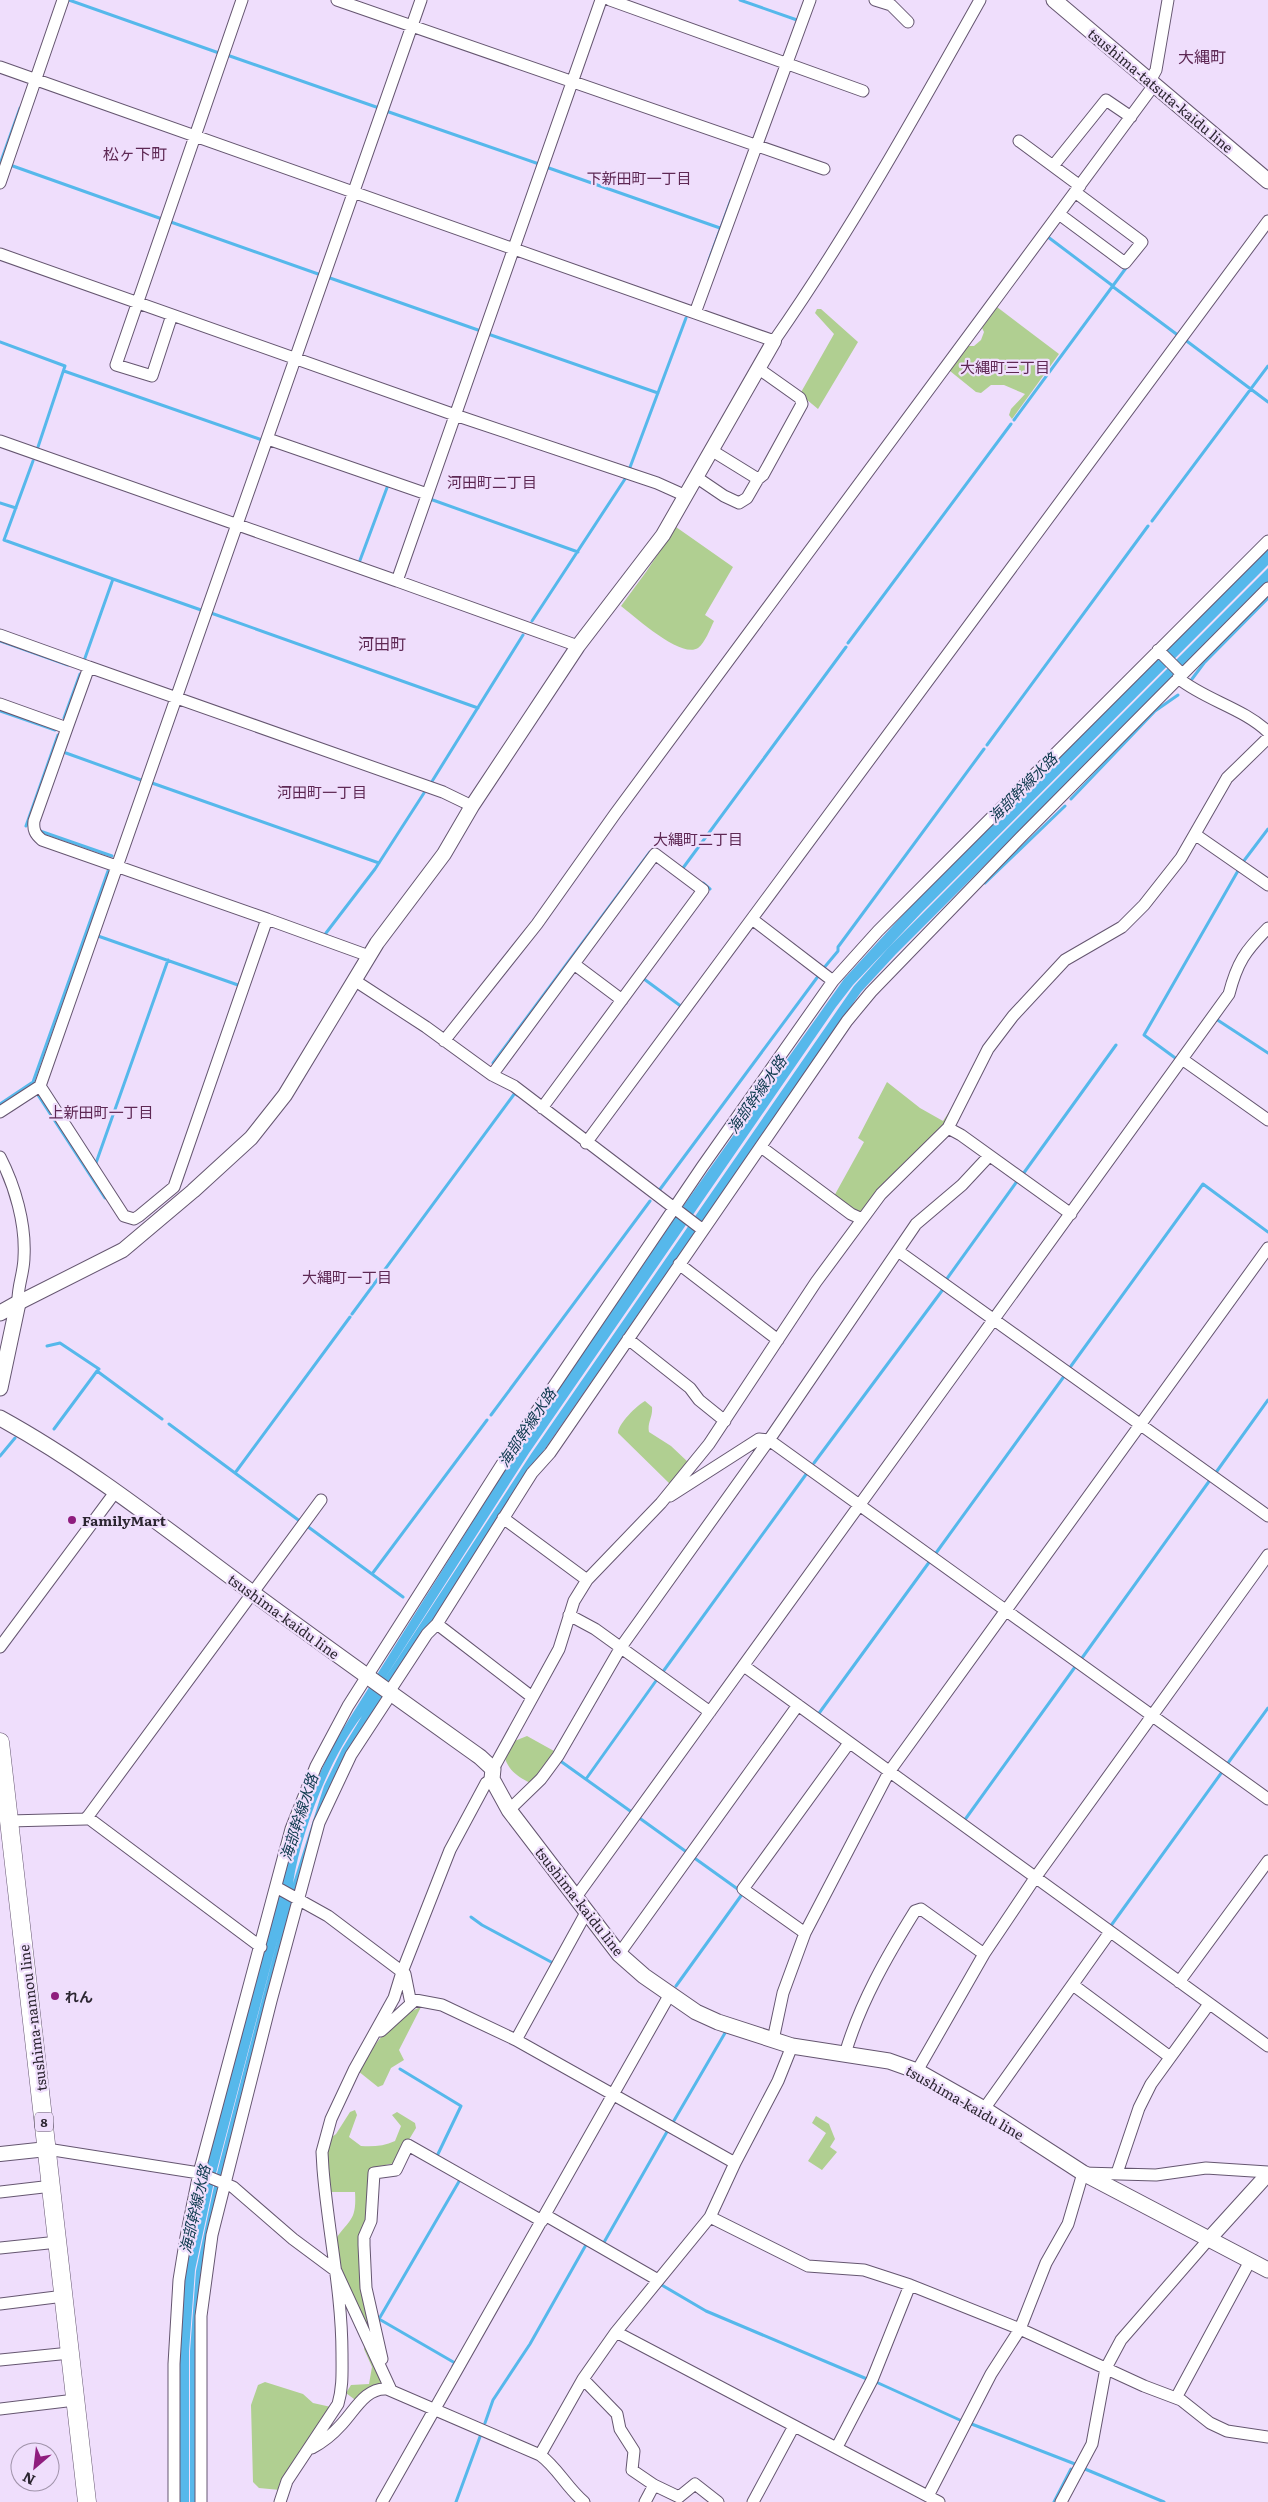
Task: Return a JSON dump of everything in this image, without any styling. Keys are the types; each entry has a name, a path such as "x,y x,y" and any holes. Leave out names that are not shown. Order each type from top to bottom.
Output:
{"main road":[{"name":"tsushima-tatsuta-kaidu line","path":"1054,0 1268,181"},
{"path":"0,1313 18,1303"},
{"path":"0,1388 18,1303"},
{"name":"tsushima-kaidu line","path":"0,1418 48,1444 116,1491 370,1679 480,1757 492,1774 510,1810 619,1954 696,2012 718,2022 792,2046 899,2063 917,2070 1083,2173 1268,2270"},
{"name":"tsushima-nannou line","path":"0,1742 6,1820 52,2186 87,2502"}],"street":[{"path":"0,183 63,0"},
{"path":"172,315 152,376 116,364 242,0"},
{"path":"337,0 824,169"},
{"path":"0,1112 40,1086 421,0"},
{"path":"397,581 601,0"},
{"path":"610,0 863,91"},
{"path":"695,313 810,0"},
{"path":"875,0 891,5 908,22"},
{"path":"0,1157 19,1209 23,1236 24,1258 18,1290 18,1303 123,1250 241,1149 285,1095 369,956 444,854 472,806 578,646 641,566 686,496 774,341 838,247 914,118 980,0"},
{"path":"444,1041 537,924 614,814 1131,117 1152,83 1168,0"},
{"path":"0,67 354,193 515,247 774,341"},
{"path":"1054,166 1106,100 1131,117"},
{"path":"1019,141 1054,166 1077,189 1142,242 1125,263 1058,214"},
{"path":"586,1143 1268,221"},
{"path":"0,254 455,415 657,484 686,496"},
{"path":"696,478 724,496 739,502 747,498 758,479 763,475 802,404 800,398 759,369"},
{"path":"268,439 427,494"},
{"path":"0,441 578,646"},
{"path":"711,450 758,479"},
{"path":"174,2502 174,2364 179,2280 201,2173 278,1888 291,1829 316,1766 348,1706 370,1679 439,1562 518,1439 673,1210 834,981 878,931 1268,541"},
{"path":"201,2502 201,2316 212,2235 271,2001 319,1823 334,1788 364,1732 427,1634 437,1624 532,1473 550,1453 847,1021 871,992 1180,675 1268,588"},
{"path":"0,635 443,792 472,806"},
{"path":"1159,652 1190,688 1258,723 1268,732"},
{"path":"89,667 34,821 34,828 42,840 369,956"},
{"path":"0,704 67,728"},
{"path":"280,2502 287,2481 311,2448 338,2404 342,2392 342,2322 325,2194 322,2152 331,2119 354,2070 394,1998 402,1972 450,1850 559,1649 574,1601 587,1580 661,1503 725,1421 778,1340 881,1194 948,1128 988,1049 1013,1016 1065,960 1122,927 1157,891 1196,835 1227,778 1268,738"},
{"path":"1196,835 1268,886"},
{"path":"492,1075 655,854 703,890 542,1108"},
{"path":"40,1086 124,1216 134,1219 139,1216 174,1187 267,919"},
{"path":"752,919 834,981"},
{"path":"576,1897 1229,994 1238,964 1247,949 1268,928"},
{"path":"574,964 622,1000"},
{"path":"354,980 492,1075 514,1086 673,1210 703,1230"},
{"path":"1182,1059 1268,1120"},
{"path":"948,1128 1071,1214"},
{"path":"760,1147 851,1214 862,1219"},
{"path":"510,1810 541,1779 558,1756 621,1647 768,1440 916,1224 962,1185 990,1156"},
{"path":"773,2040 785,1986 805,1933 889,1772 1268,1248"},
{"path":"898,1251 1268,1516"},
{"path":"679,1264 778,1340"},
{"path":"628,1339 690,1388 699,1400 725,1421"},
{"path":"661,1503 759,1439 768,1440 1268,1799"},
{"path":"0,1647 116,1491"},
{"path":"87,1817 321,1500"},
{"path":"503,1518 587,1580"},
{"path":"917,2070 984,1954 1035,1878 1268,1555"},
{"path":"569,1616 595,1629 710,1712"},
{"path":"437,1624 532,1697"},
{"path":"744,1666 1268,2046"},
{"path":"619,1954 798,1705"},
{"path":"805,1933 743,1889 849,1743"},
{"path":"6,1820 87,1817 261,1947"},
{"path":"1179,1982 1268,1861"},
{"path":"278,1888 328,1916 405,1974 410,1999 442,2005 516,2040 735,2163"},
{"path":"845,2054 852,2028 891,1949 915,1911 920,1909 984,1954"},
{"path":"516,2040 587,1911"},
{"path":"984,2110 1110,1932"},
{"path":"1073,1985 1170,2057"},
{"path":"382,2502 670,1994"},
{"path":"374,2037 414,2001"},
{"path":"1120,2192 1120,2173 1139,2108 1151,2084 1209,2004"},
{"path":"540,2456 583,2379 616,2332 710,2217 735,2163 778,2081 792,2046"},
{"path":"391,2390 372,2321 366,2288 364,2238 371,2221 374,2173 396,2170 408,2145 658,2280"},
{"path":"0,2154 47,2149 201,2173 233,2187 293,2239 336,2271 391,2390"},
{"path":"928,2496 991,2374 1020,2329 1046,2263 1068,2224 1083,2173 1156,2175 1206,2168 1268,2173"},
{"path":"1061,2502 1092,2444 1106,2368 1121,2340 1268,2173"},
{"path":"0,2192 52,2186"},
{"path":"710,2217 808,2266 864,2270 910,2285 1020,2329 1144,2386 1176,2398 1210,2422 1227,2431 1268,2437"},
{"path":"0,2248 58,2242"},
{"path":"1176,2398 1250,2261"},
{"path":"837,2447 872,2380 910,2285"},
{"path":"0,2304 64,2296"},
{"path":"616,2332 940,2502"},
{"path":"0,2360 70,2352"},
{"path":"583,2379 617,2414 620,2429 634,2451 632,2470 654,2485 679,2497 695,2484 718,2502"},
{"path":"311,2448 332,2434 366,2396 374,2390 382,2388 391,2390 540,2456 548,2461 571,2492 584,2502"},
{"path":"0,2409 75,2400"},
{"path":"753,2502 794,2426"},
{"path":"645,2502 654,2485"}],"green space":[{"path":"997,307 1059,354 1012,419 1009,415 1011,409 1025,394 1004,385 991,385 981,393 976,392 950,371 968,346 974,346 981,340 984,332 982,328"},
{"path":"817,309 821,309 858,342 818,409 800,394 834,334 815,313"},
{"path":"676,527 733,567 705,615 714,621 707,636 698,648 690,650 658,635 621,606"},
{"path":"887,1082 920,1108 943,1121 951,1109 955,1108 947,1125 860,1213 833,1198 864,1142 858,1138"},
{"path":"645,1401 652,1407 649,1432 671,1446 689,1463 671,1485 618,1433 628,1415"},
{"path":"527,1736 554,1751 556,1755 533,1784 511,1770 504,1755 512,1742"},
{"path":"421,2007 399,2050 404,2060 391,2068 383,2085 378,2087 358,2071 384,2033 401,2018"},
{"path":"355,2110 357,2115 349,2137 361,2146 378,2146 395,2141 401,2126 392,2115 397,2112 415,2123 416,2128 395,2163 371,2168 369,2217 370,2331 338,2268 334,2242 353,2215 355,2210 355,2192 327,2192 328,2140 336,2134 350,2112"},
{"path":"816,2116 829,2124 835,2139 830,2147 837,2152 822,2170 808,2161 826,2133 812,2123"},
{"path":"365,2343 382,2383 358,2402 346,2393 351,2385 369,2384 372,2367 364,2349"},
{"path":"265,2382 303,2394 313,2403 331,2407 280,2490 259,2488 253,2482 251,2405 258,2385"}],"water":[{"path":"1268,549 1268,565 922,912 853,985 529,1453 385,1678 531,1454 854,986 889,947 1268,568 1268,583 896,954 861,992 538,1459 530,1466 432,1623 424,1629 348,1754 330,1790 208,2239 197,2502 190,2502 190,2351 196,2271 216,2177 279,1934 215,2177 195,2270 189,2351 189,2502 180,2502 179,2386 181,2327 186,2270 199,2196 290,1855 322,1768 336,1740 520,1446 679,1212 844,979 911,906","holes":["362,1716 342,1749 324,1786 293,1883 303,1841 318,1795 339,1752"]}],"waterway":[{"path":"69,0 219,53"},
{"path":"740,0 797,20"},
{"path":"227,55 379,108"},
{"path":"0,164 20,108"},
{"path":"386,111 539,164"},
{"path":"10,165 162,219"},
{"path":"546,167 720,228"},
{"path":"709,260 731,200"},
{"path":"168,221 321,275"},
{"path":"1048,237 1113,286"},
{"path":"1014,420 1126,268"},
{"path":"330,278 478,330"},
{"path":"1112,286 1179,336"},
{"path":"629,470 686,318"},
{"path":"488,334 658,393"},
{"path":"1184,339 1268,402"},
{"path":"0,342 65,366 38,447"},
{"path":"1152,521 1268,366"},
{"path":"64,371 262,440"},
{"path":"848,643 1011,424"},
{"path":"33,461 4,540 113,579 85,658"},
{"path":"532,621 625,479"},
{"path":"359,563 388,485"},
{"path":"430,499 578,552"},
{"path":"0,503 16,508"},
{"path":"987,745 1148,526"},
{"path":"113,579 201,610"},
{"path":"1192,679 1204,663 1268,598"},
{"path":"211,613 478,708"},
{"path":"431,783 523,635"},
{"path":"0,641 68,665"},
{"path":"683,868 846,647"},
{"path":"64,718 80,674"},
{"path":"1071,799 1155,711 1178,695"},
{"path":"0,711 55,730"},
{"path":"26,826 58,735"},
{"path":"823,969 984,749"},
{"path":"66,753 141,780"},
{"path":"152,783 379,863"},
{"path":"326,933 375,869 424,793"},
{"path":"985,883 1065,806"},
{"path":"1243,862 1268,829"},
{"path":"40,831 112,856"},
{"path":"493,1063 650,852"},
{"path":"1178,1060 1144,1035 1239,869"},
{"path":"0,1104 33,1082 108,871"},
{"path":"703,883 710,889"},
{"path":"98,936 238,985"},
{"path":"96,1163 168,960"},
{"path":"658,1192 819,975"},
{"path":"644,979 682,1007"},
{"path":"1216,1019 1268,1053"},
{"path":"1023,1174 1116,1045"},
{"path":"352,1314 515,1093 517,1095"},
{"path":"38,1095 105,1198"},
{"path":"946,1280 1018,1180"},
{"path":"1071,1366 1203,1184 1268,1232"},
{"path":"491,1415 650,1201"},
{"path":"814,1463 944,1288"},
{"path":"169,1424 235,1473 350,1317"},
{"path":"47,1346 60,1343 99,1369 97,1371"},
{"path":"54,1429 97,1371 162,1419"},
{"path":"936,1553 1065,1375"},
{"path":"1217,1471 1268,1400"},
{"path":"372,1574 487,1420"},
{"path":"0,1456 15,1438"},
{"path":"235,1473 301,1522"},
{"path":"662,1673 807,1473"},
{"path":"1082,1658 1210,1480"},
{"path":"307,1526 403,1597"},
{"path":"817,1716 930,1561"},
{"path":"964,1821 1075,1667"},
{"path":"586,1779 658,1678"},
{"path":"1228,1763 1268,1708"},
{"path":"559,1760 633,1813"},
{"path":"1110,1927 1222,1772"},
{"path":"638,1817 688,1853"},
{"path":"693,1857 739,1890"},
{"path":"676,1986 743,1893"},
{"path":"471,1917 482,1925 553,1963"},
{"path":"672,2124 725,2033"},
{"path":"400,2069 461,2106 437,2156"},
{"path":"603,2244 668,2130"},
{"path":"453,2366 455,2363 379,2319 461,2178"},
{"path":"485,2423 493,2400 530,2344 587,2243"},
{"path":"660,2284 706,2311 867,2379"},
{"path":"876,2382 962,2421"},
{"path":"969,2423 1075,2464"},
{"path":"456,2502 481,2434"},
{"path":"1054,2502 1071,2469"},
{"path":"1085,2469 1164,2502"}],"place":[{"name":"FamilyMart","path":"72,1520"},
{"name":"れん","path":"55,1996"}],"district":[{"name":"大縄町","path":"1202,56"},
{"name":"松ヶ下町","path":"135,153"},
{"name":"下新田町一丁目","path":"639,177"},
{"name":"大縄町三丁目","path":"1005,366"},
{"name":"河田町二丁目","path":"492,481"},
{"name":"河田町","path":"382,643"},
{"name":"河田町一丁目","path":"322,791"},
{"name":"大縄町二丁目","path":"698,838"},
{"name":"上新田町一丁目","path":"101,1111"},
{"name":"大縄町一丁目","path":"347,1276"}],"water label":[{"name":"海部幹線水路","path":"1022,787"},
{"name":"海部幹線水路","path":"756,1094"},
{"name":"海部幹線水路","path":"526,1427"},
{"name":"海部幹線水路","path":"298,1817"},
{"name":"海部幹線水路","path":"194,2209"}]}
